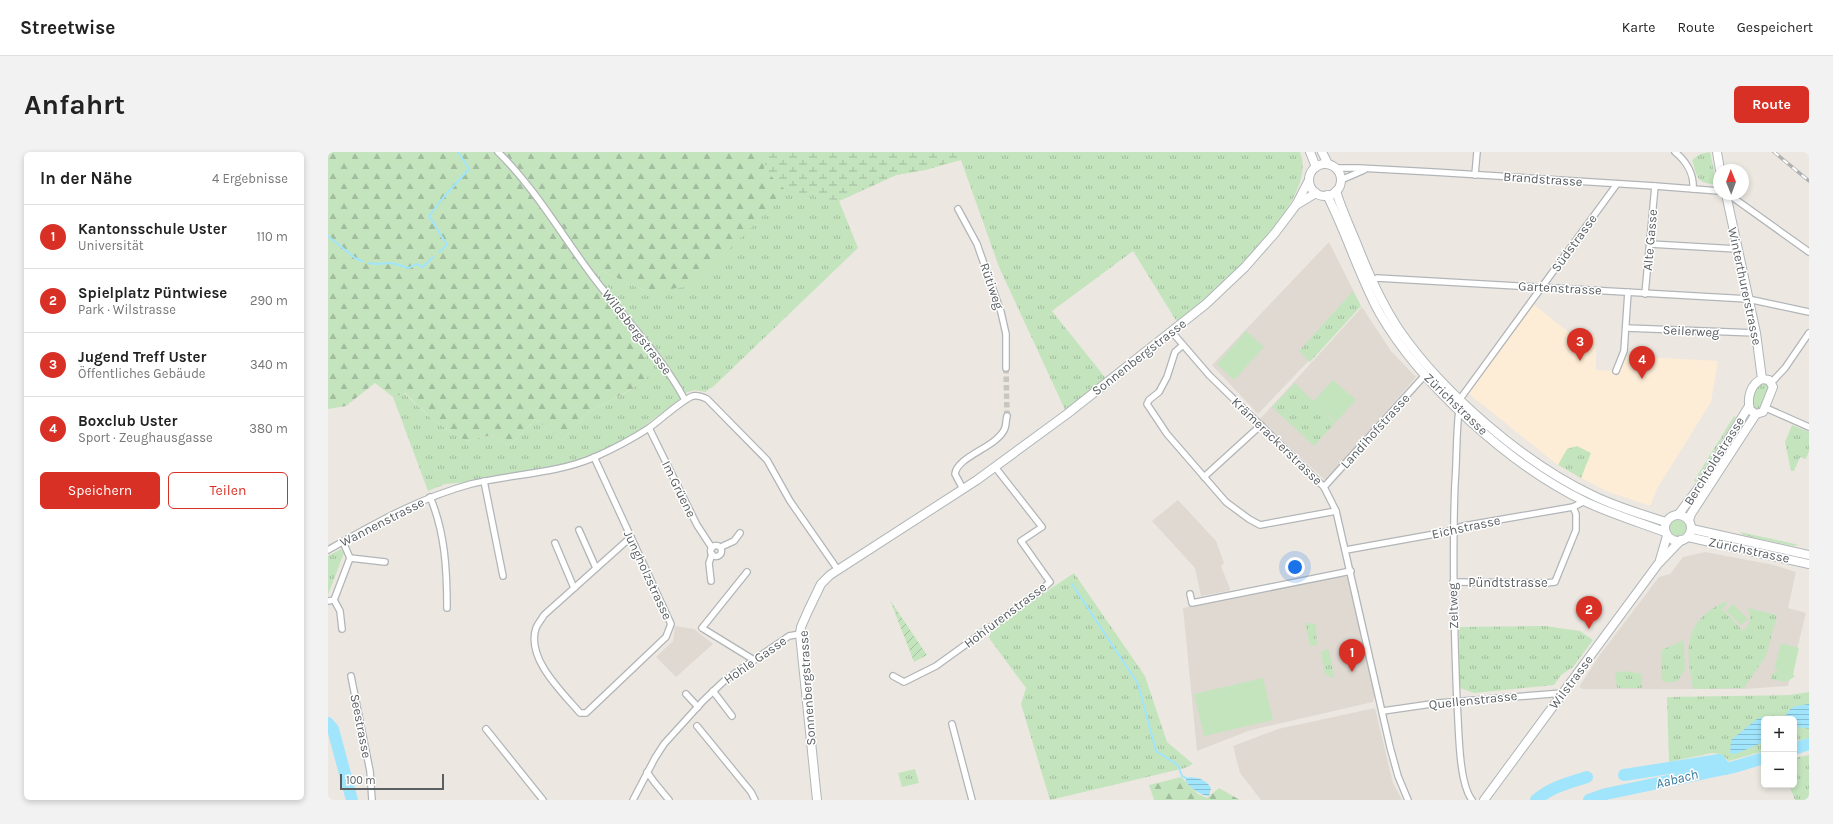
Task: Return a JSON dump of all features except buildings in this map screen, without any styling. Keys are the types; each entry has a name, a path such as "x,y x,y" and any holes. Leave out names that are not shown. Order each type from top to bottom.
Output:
{"main road":[{"path":"1310,152 1316,167"},
{"path":"1322,152 1328,164 1336,168 1341,180 1336,191 1327,195 1316,193 1309,180 1311,174 1316,167 1328,164"},
{"path":"1717,152 1719,164"},
{"name":"Sonnenbergstrasse","path":"817,800 800,634 804,621 821,584 830,575 995,467 1172,332 1206,304 1245,267 1296,205 1309,180"},
{"name":"Zürichstrasse","path":"1336,191 1372,281 1400,330 1433,373 1506,441 1571,484 1616,506 1666,522"},
{"name":"Sonnenbergstrasse","path":"1296,205 1316,193"},
{"name":"Zürichstrasse","path":"1327,195 1366,287 1380,314 1425,375 1459,410 1500,447 1552,482 1585,501 1621,517 1666,534"},
{"name":"Winterthurerstrasse","path":"1728,200 1737,249 1756,333 1762,379"},
{"path":"1749,406 1750,410 1756,414 1763,412 1766,408 1772,387 1771,383 1765,379 1762,379"},
{"name":"Berchtoldstrasse","path":"1678,515 1700,486 1749,406 1749,398 1753,388 1758,380 1762,379"},
{"name":"Berchtoldstrasse","path":"1689,520 1691,514 1715,474 1756,414"},
{"path":"1678,515 1684,516 1689,520 1692,529 1685,539 1673,540 1666,534 1666,522 1669,518 1678,515"},
{"name":"Zürichstrasse","path":"1692,529 1809,555"},
{"name":"Wilstrasse","path":"1658,564 1666,534"},
{"name":"Zürichstrasse","path":"1685,539 1809,564"},
{"name":"Wilstrasse","path":"1484,800 1658,564 1685,539"}],"street":[{"name":"Wildsbergstrasse","path":"498,152 531,189 594,278 640,336 653,349 674,378 685,400"},
{"path":"1475,175 1477,152"},
{"path":"1675,152 1689,169 1692,179 1692,189"},
{"name":"Brandstrasse","path":"1336,168 1655,186 1713,191"},
{"name":"Brandstrasse","path":"1341,180 1351,174 1368,169"},
{"name":"Südstrasse","path":"1460,399 1617,184"},
{"name":"Alte Gasse","path":"1645,294 1655,186"},
{"path":"1735,200 1809,252"},
{"name":"Rütiweg","path":"958,209 977,244 1001,312 1006,334 1006,368"},
{"path":"1650,244 1737,249"},
{"name":"Gartenstrasse","path":"1372,281 1377,278 1748,299 1809,312"},
{"path":"1616,372 1623,357 1628,292"},
{"name":"Seilerweg","path":"1626,328 1756,333"},
{"name":"Krämerackerstrasse","path":"1172,332 1209,375 1324,486 1336,511 1398,776 1408,800"},
{"path":"1771,383 1789,363 1809,333"},
{"path":"1183,346 1175,352 1167,377 1159,392 1149,400 1147,404 1167,434 1226,502 1260,525 1336,511"},
{"name":"Landihofstrasse","path":"1324,486 1425,375"},
{"path":"685,400 694,396 702,396 707,399 767,460 790,501 838,570"},
{"name":"Wannenstrasse","path":"328,550 397,512 430,497 484,481 536,473 594,457 649,428 685,400"},
{"path":"1766,408 1809,427"},
{"name":"Zeltweg","path":"1459,410 1453,582 1458,724 1463,775 1467,794 1472,800"},
{"path":"963,489 955,474 958,466 996,440 1005,430 1007,416"},
{"path":"1204,477 1261,425"},
{"name":"Im Grüene","path":"649,428 697,525 712,548"},
{"name":"Jungholzstrasse","path":"574,588 544,615 536,628 534,644 535,652 540,662 562,693 580,713 586,713 666,637 671,624 669,616 594,457"},
{"name":"Hohfurenstrasse","path":"893,676 904,682 936,666 1040,591 1050,582 1021,541 1042,527 995,467"},
{"path":"484,481 503,576"},
{"path":"430,497 443,543 447,577 447,608"},
{"name":"Eichstrasse","path":"1346,550 1469,525 1574,506 1585,501"},
{"name":"Pündtstrasse","path":"1453,582 1555,582 1576,530 1576,514 1574,506"},
{"path":"579,530 596,568"},
{"path":"711,581 709,563 712,548 715,545 720,547 734,541 740,533"},
{"path":"555,542 574,588 631,537"},
{"path":"342,629 340,611 331,601 350,558 343,542"},
{"path":"712,554 716,556 720,555 720,547"},
{"path":"350,558 386,562"},
{"path":"1190,594 1192,603 1351,570"},
{"path":"747,572 702,628 754,660"},
{"name":"Hohle Gasse","path":"633,800 647,772 664,744 713,691 789,636 800,634"},
{"name":"Seestrasse","path":"351,676 370,771 372,800"},
{"name":"Hohle Gasse","path":"713,691 732,716"},
{"name":"Quellenstrasse","path":"1383,711 1457,701 1563,693"},
{"path":"686,694 698,707"},
{"path":"952,724 972,800"},
{"path":"697,726 751,792 755,800"},
{"path":"486,729 543,800"},
{"path":"647,772 669,800"}],"shaded area":[{"path":"1329,242 1361,306 1258,414 1212,365"},
{"path":"1533,304 1572,335 1596,335 1596,370 1617,371 1626,356 1718,361 1711,402 1658,487 1650,506 1606,491 1559,466 1468,393"},
{"path":"1362,307 1391,351 1416,377 1326,481 1260,419"},
{"path":"1178,500 1216,541 1224,563 1221,566 1230,589 1229,591 1201,596 1195,568 1152,521"},
{"path":"1705,552 1774,565 1796,572 1788,608 1806,613 1788,686 1744,689 1583,689 1579,687 1599,656 1659,577 1670,574 1683,557"},
{"path":"1343,576 1348,577 1350,580 1375,695 1373,702 1251,730 1197,751 1183,608"},
{"path":"675,626 694,629 713,644 676,677 656,657 673,641"},
{"path":"1375,708 1393,783 1402,800 1261,800 1240,773 1233,746 1278,729"}],"green space":[{"path":"328,152 792,152 769,164 787,192 692,286 648,292 602,271 594,277 653,349 644,358 650,371 646,381 589,412 561,441 536,419 509,446 492,435 466,441 433,420 405,393 393,397 375,383 346,406 328,409"},
{"path":"767,152 957,152 962,159 925,170 896,175 839,201 787,192 764,169"},
{"path":"792,152 1300,152 1302,172 1295,195 1280,220 1260,245 1214,291 1177,322 1133,251 1052,311 1108,381 1067,414 999,267 961,160 925,170 896,175 839,201 858,248 714,386 705,392 695,390 685,393 678,401 648,423 634,437 594,457 557,468 484,481 445,484 428,491 393,397 404,393 433,420 466,441 492,435 509,446 536,419 561,441 589,412 632,389 644,358 653,349 594,278 602,271 648,292"},
{"path":"1710,152 1713,166 1713,184 1703,182 1696,174 1692,160 1700,154"},
{"path":"1353,291 1361,306 1310,362 1299,351"},
{"path":"1246,331 1264,347 1234,380 1217,364"},
{"path":"1333,380 1356,400 1336,422 1313,402"},
{"path":"1762,382 1767,383 1769,388 1762,408 1758,411 1753,408 1753,397 1755,391"},
{"path":"1295,383 1335,423 1314,446 1272,407"},
{"path":"1734,416 1736,417 1696,482 1694,481"},
{"path":"1792,425 1809,432 1809,451 1806,459 1800,457 1794,471 1791,471 1785,442"},
{"path":"1577,446 1591,453 1581,478 1558,465 1567,449"},
{"path":"1678,520 1684,522 1686,528 1684,534 1678,536 1672,534 1670,528 1672,522"},
{"path":"1740,532 1799,545 1793,546 1743,535"},
{"path":"341,549 344,553 328,595 328,556"},
{"path":"1074,573 1145,676 1167,742 1193,764 1185,768 1050,800 1021,704 1026,688 989,638 992,628"},
{"path":"890,600 927,655 914,662"},
{"path":"1724,602 1728,603 1722,609 1743,631 1748,626 1750,620 1750,614 1747,608 1777,615 1766,656 1744,688 1693,689 1689,661 1690,638 1700,619 1710,610"},
{"path":"1733,604 1748,619 1741,625 1726,611"},
{"path":"1305,623 1316,625 1317,645 1310,646"},
{"path":"1545,626 1580,631 1593,640 1573,667 1561,675 1554,685 1474,693 1460,688 1459,627"},
{"path":"1684,640 1685,669 1677,682 1663,682 1661,674 1662,650"},
{"path":"1781,643 1799,648 1793,674 1774,669"},
{"path":"1326,649 1329,650 1334,676 1333,678 1325,674 1321,653"},
{"path":"1780,669 1793,672 1794,677 1786,682 1771,679 1771,675"},
{"path":"1625,671 1642,674 1642,688 1617,688 1615,673"},
{"path":"1263,678 1273,720 1204,736 1194,694"},
{"path":"1809,692 1809,738 1797,741 1797,716 1761,716 1761,752 1729,761 1721,754 1712,753 1669,762 1667,697 1790,695"},
{"path":"1809,755 1809,800 1795,800 1790,788 1797,788 1797,757"},
{"path":"915,769 919,783 902,787 898,773"},
{"path":"1181,777 1198,794 1207,798 1219,788 1240,800 1154,800 1149,785"}],"water":[{"path":"1809,704 1809,728 1797,727 1797,716 1786,716 1791,709 1797,706"},
{"path":"1761,718 1761,743 1735,754 1730,753 1731,740 1757,719"},
{"path":"1190,777 1200,779 1207,783 1211,788 1209,796 1199,793 1188,785 1186,778"}],"waterway":[{"path":"439,252 447,245 429,216 469,169 458,152"},
{"path":"328,236 355,258 362,261"},
{"path":"369,263 392,263 409,268 416,264 423,267 433,257"},
{"path":"1072,584 1138,684 1156,751 1178,765 1182,776 1186,778"},
{"name":"Aabach","path":"328,723 333,729 352,800"},
{"name":"Aabach","path":"1797,748 1809,744"},
{"name":"Aabach","path":"1589,800 1606,794 1734,767 1761,759"},
{"path":"1624,775 1719,760 1726,769"},
{"path":"1536,800 1566,783 1587,777"}],"tunnel":[{"path":"1006,368 1007,416"}],"railway":[{"path":"1774,152 1809,181"}],"place":[{"name":"Jugend Treff Uster","path":"1580,361"},
{"name":"Boxclub Uster","path":"1642,379"},
{"name":"Spielplatz Püntwiese","path":"1589,629"},
{"name":"Kantonsschule Uster","path":"1352,672"}]}
